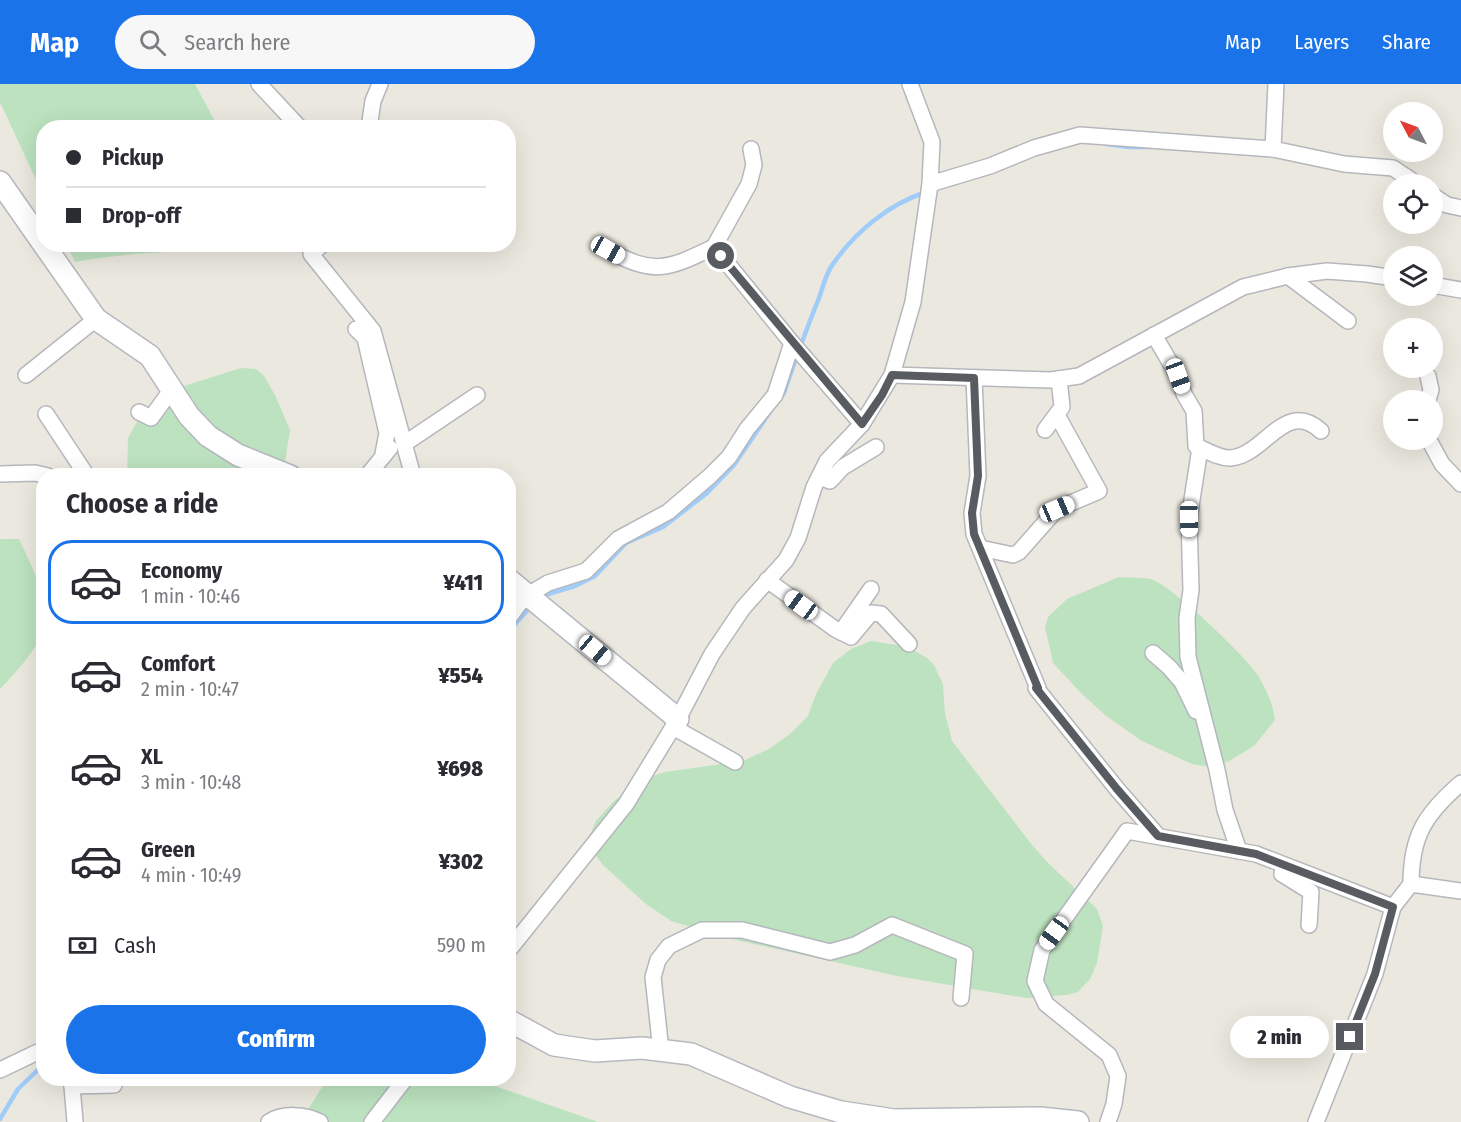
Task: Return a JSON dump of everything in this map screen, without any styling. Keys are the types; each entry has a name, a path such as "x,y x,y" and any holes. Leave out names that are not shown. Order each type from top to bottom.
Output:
{"street":[{"path":"259,84 293,120"},
{"path":"370,120 373,101 380,84"},
{"path":"516,938 626,804 676,723 712,654 743,608 786,560 798,538 819,477 827,461 862,424 882,395 892,375 913,302 930,184 932,142 910,84"},
{"path":"1274,149 1276,84"},
{"path":"930,184 990,166 1034,148 1080,135 1274,149 1344,164 1393,168 1402,174"},
{"path":"608,250 628,261 654,269 678,265 714,247 749,184 754,165 751,149"},
{"path":"0,182 36,233"},
{"path":"1443,202 1461,208"},
{"path":"714,247 862,424"},
{"path":"49,252 96,319 150,356 189,416 208,436 238,455 270,468"},
{"path":"313,252 311,254 373,331 411,468"},
{"path":"892,375 1051,381 1079,376 1243,287 1288,276 1327,271 1383,276"},
{"path":"1288,276 1348,321"},
{"path":"1443,287 1461,290"},
{"path":"26,375 96,319"},
{"path":"356,329 365,338 387,433 383,454"},
{"path":"1154,335 1178,376 1184,394 1194,411 1196,446 1232,458 1246,453 1289,422 1306,421 1321,431"},
{"path":"516,608 528,595 548,583 586,571 618,539 668,512 710,476 729,456 747,429 775,395 792,343"},
{"path":"974,378 978,476 972,513 974,534 1038,688 1036,688 1158,836"},
{"path":"1045,430 1062,407 1059,379"},
{"path":"139,412 152,418 172,389"},
{"path":"373,468 383,454 477,395"},
{"path":"46,414 82,468"},
{"path":"980,548 1013,555 1019,552 1057,509 1099,491 1057,415"},
{"path":"819,477 830,481 843,467 876,447"},
{"path":"1200,448 1189,519 1191,590 1186,618 1188,657 1225,810 1239,851"},
{"path":"1434,450 1442,464 1461,484"},
{"path":"0,474 36,473"},
{"path":"767,580 851,637 870,613 882,614 909,644"},
{"path":"516,585 676,723 735,762"},
{"path":"842,632 871,589"},
{"path":"1153,652 1182,682 1194,709 1205,723"},
{"path":"1316,1122 1375,974 1393,907 1411,884 1411,862 1421,828 1439,802 1461,783"},
{"path":"1108,1122 1114,1104 1118,1076 1110,1055 1046,1004 1035,981 1042,950 1126,831 1256,854 1393,907"},
{"path":"1284,865 1282,874 1311,891 1309,925"},
{"path":"1411,884 1461,891"},
{"path":"662,1051 653,977 658,960 669,946 702,930 742,930 831,952 855,945 892,925 965,954 961,998"},
{"path":"516,1024 554,1045 595,1051 642,1048 691,1054 790,1097 841,1112 894,1120 1040,1118 1078,1122"},
{"path":"0,1070 36,1053"},
{"path":"71,1086 75,1122"},
{"path":"372,1122 400,1086"},
{"path":"269,1122 290,1116 312,1118 320,1122"}],"green space":[{"path":"0,84 195,84 214,120 36,120 36,180 0,102"},
{"path":"70,252 162,252 96,258 75,262"},
{"path":"241,368 256,369 264,376 275,395 290,430 284,468 127,468 128,438 141,415 181,387"},
{"path":"0,539 19,539 36,577 36,645 19,669 0,689"},
{"path":"1119,577 1151,579 1161,584 1208,623 1252,668 1267,693 1275,720 1254,746 1229,761 1210,767 1192,764 1142,741 1105,715 1053,663 1045,627 1048,617 1067,599"},
{"path":"871,641 897,645 915,651 934,665 943,684 945,714 952,741 1032,845 1097,909 1103,926 1097,963 1090,979 1078,992 1026,998 897,976 736,940 671,921 646,904 603,865 589,847 589,837 596,821 614,801 641,780 665,772 743,761 769,749 790,734 808,716 816,694 833,663 851,649"},
{"path":"323,1086 495,1086 598,1122 300,1122"}],"waterway":[{"path":"1106,144 1151,147"},
{"path":"780,398 784,393 833,264 862,230 874,220 899,204 926,192"},
{"path":"540,599 595,576 626,543 663,527 707,493 734,465 770,412"},
{"path":"516,623 531,606"},
{"path":"0,1119 18,1089 36,1072"}],"route":[{"path":"721,256 862,424 882,395 892,375 974,378 978,476 972,513 974,534 1038,688 1036,688 1158,836 1256,854 1393,907 1375,974 1350,1037"}]}
